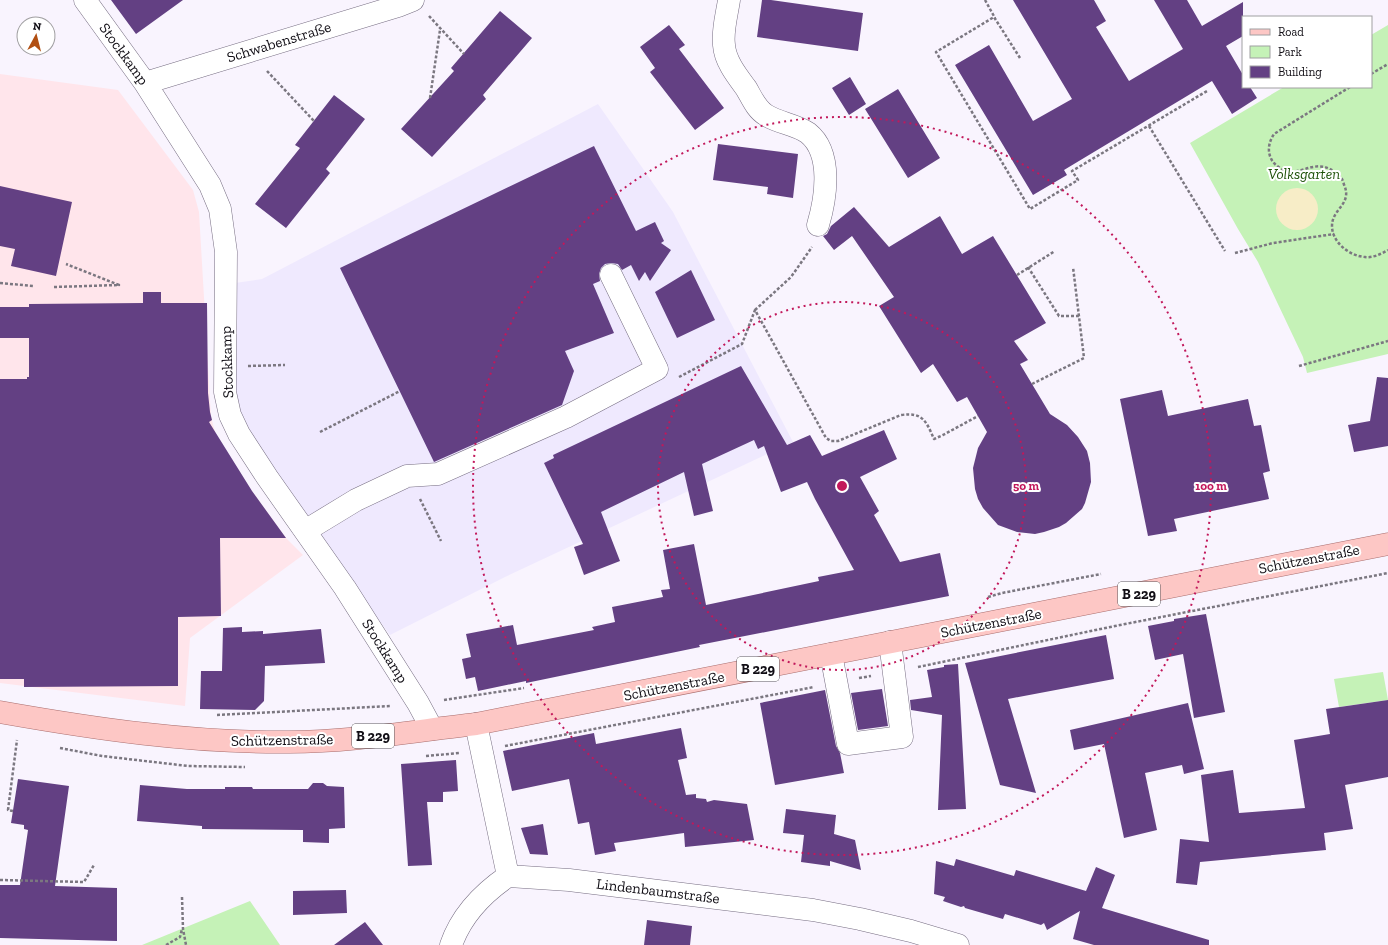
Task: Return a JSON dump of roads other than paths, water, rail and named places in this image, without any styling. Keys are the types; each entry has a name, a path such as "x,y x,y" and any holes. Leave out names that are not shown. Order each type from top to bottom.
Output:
{"main road":[{"name":"Schützenstraße","path":"0,712 117,731 169,737 253,742 328,741 476,724 1388,544"}],"street":[{"name":"Stockkamp","path":"85,0 145,83 210,186 220,209 226,252 225,392 230,415 263,471 345,588 418,704 432,729"},
{"path":"729,0 724,30 724,46 729,62 736,74 758,107 765,114 807,132 822,152 824,160 824,199 818,225"},
{"name":"Schwabenstraße","path":"145,83 398,6 419,6"},
{"path":"305,531 356,500 407,476 438,474 566,417 657,369 611,275"},
{"path":"831,654 848,744 902,737 890,642"},
{"path":"451,945 460,924 468,913 490,889 508,876 476,724"},
{"name":"Lindenbaumstraße","path":"508,876 569,880 813,910 868,920 958,945"}],"park label":[{"name":"Volksgarten","path":"1304,174"}]}
